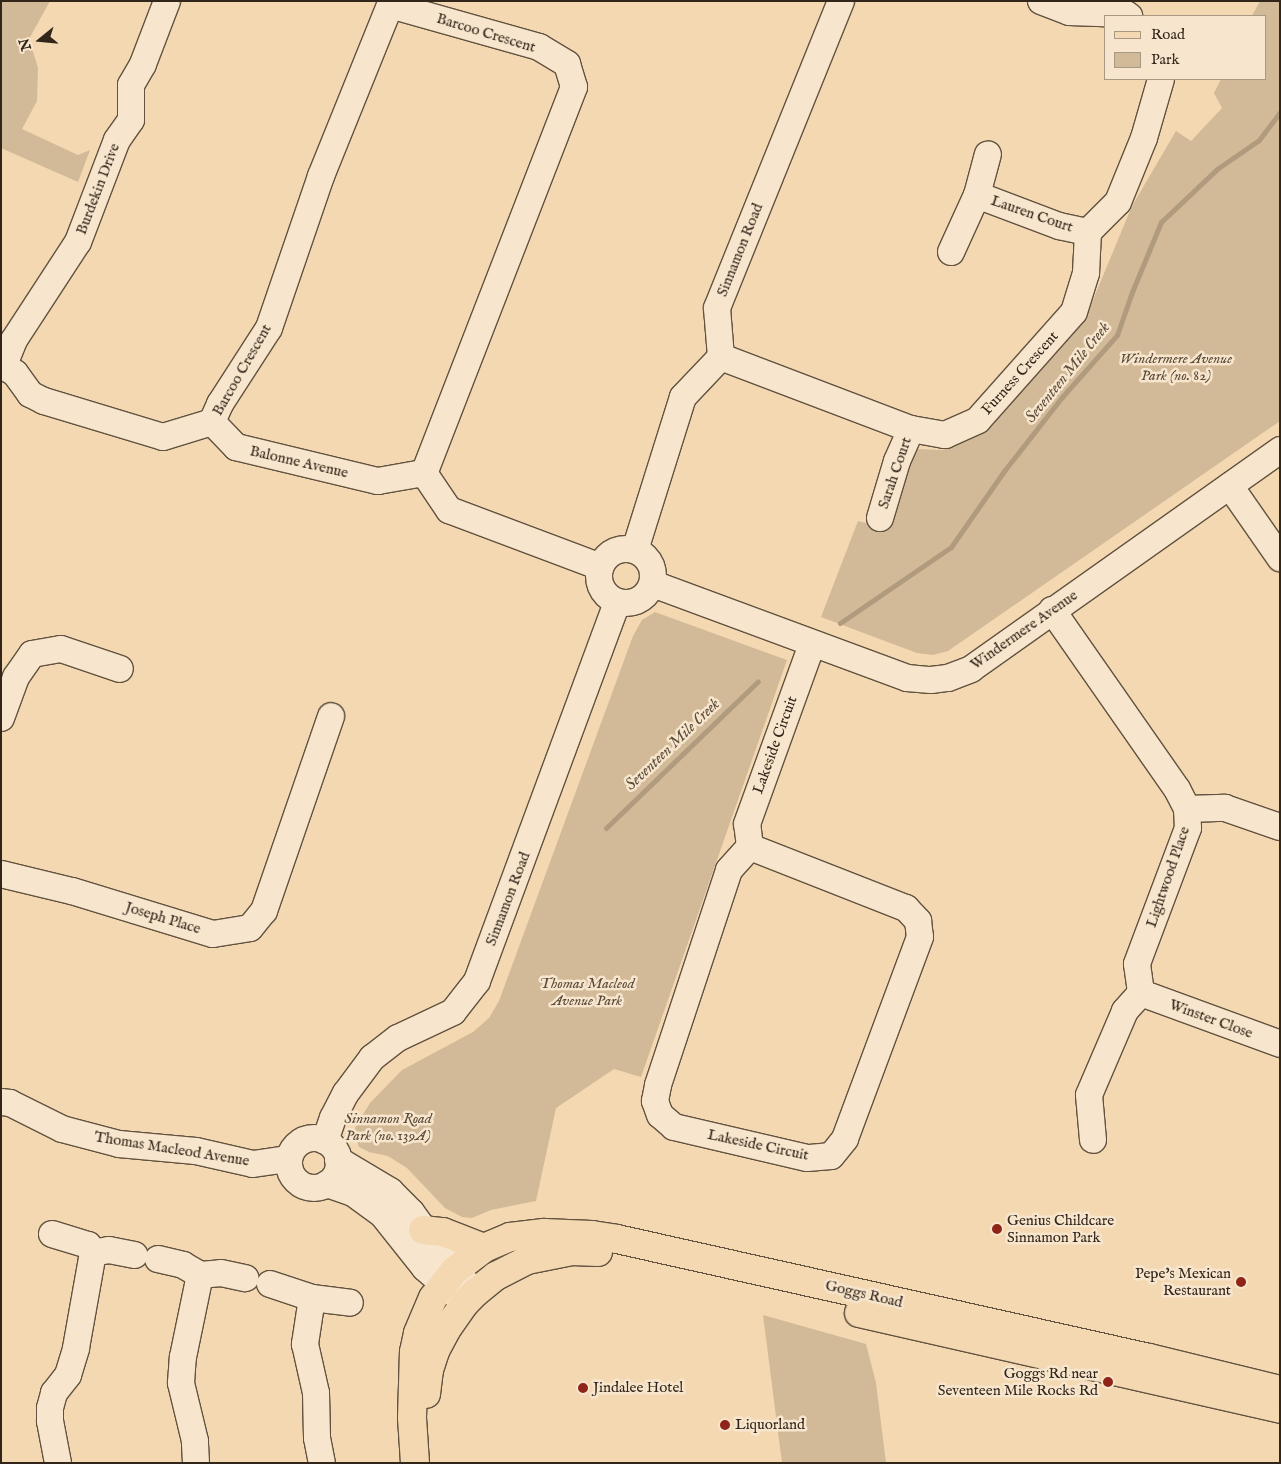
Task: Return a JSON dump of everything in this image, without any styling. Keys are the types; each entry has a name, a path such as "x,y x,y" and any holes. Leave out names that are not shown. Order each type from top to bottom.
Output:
{"main road":[{"path":"422,1230 442,1232 484,1248"},
{"name":"Goggs Road","path":"448,1277 484,1248 510,1238 544,1233 592,1235 1149,1358 1280,1390"},
{"name":"Goggs Road","path":"470,1298 510,1268 541,1256 572,1251 608,1254 1280,1409"},
{"path":"415,1463 412,1418 414,1352 425,1313 448,1277"},
{"path":"433,1463 425,1408 429,1370 446,1330 470,1298"}],"street":[{"name":"Burdekin Drive","path":"3,365 14,340 78,242 116,140 131,120 131,85 143,64 167,1"},
{"name":"Sinnamon Road","path":"721,357 717,308 840,1"},
{"path":"1041,1 1069,12 1129,11"},
{"name":"Barcoo Crescent","path":"212,422 220,404 269,328 321,176 390,3 539,48 567,64 574,87 424,474"},
{"path":"1088,232 1118,202 1144,138 1161,80"},
{"name":"Lauren Court","path":"950,252 977,195 988,154"},
{"name":"Lauren Court","path":"977,195 1058,226 1088,232"},
{"name":"Furness Crescent","path":"721,357 911,429 945,435 978,420 1074,312 1086,274 1088,232"},
{"path":"635,550 683,396 721,357"},
{"path":"3,365 15,373 30,394 44,401 163,437 212,422"},
{"name":"Balonne Avenue","path":"212,422 236,447 378,481 424,474"},
{"name":"Sarah Court","path":"880,518 897,461 911,429"},
{"name":"Windermere Avenue","path":"652,584 906,678 940,680 971,669 1280,450"},
{"path":"424,474 449,510 601,567"},
{"path":"1230,486 1280,558"},
{"path":"618,550 635,550 648,560 654,576 650,591 632,603 617,602 602,588 601,567 611,553 618,550"},
{"name":"Sinnamon Road","path":"332,1150 333,1118 346,1093 372,1058 398,1038 453,1012 476,981 617,602"},
{"name":"Lightwood Place","path":"1052,610 1177,789 1187,809 1188,828 1137,964 1141,993"},
{"name":"Lakeside Circuit","path":"750,847 906,908 918,921 920,937 849,1130 845,1139 831,1156 807,1158 674,1127 660,1115 655,1102 658,1084 729,870 750,847 747,824 812,644"},
{"path":"1,718 16,677 32,654 61,650 120,669"},
{"name":"Joseph Place","path":"1,874 72,891 213,934 250,928 264,911 331,716"},
{"path":"1187,809 1226,808 1280,827"},
{"path":"1093,1140 1089,1095 1125,1011 1141,993"},
{"name":"Winster Close","path":"1141,993 1280,1044"},
{"name":"Thomas Macleod Avenue","path":"1,1102 10,1103 62,1129 119,1144 196,1151 253,1164 289,1159"},
{"path":"332,1150 336,1175 327,1184 316,1189 298,1182 292,1176 289,1159 292,1151 302,1141 310,1138 332,1150 376,1180 411,1212 448,1277 470,1298"},
{"path":"327,1184 353,1193 382,1214 425,1268 448,1277"},
{"path":"52,1234 88,1245 93,1253 76,1348 68,1375 54,1393 50,1408 50,1421 58,1463"},
{"path":"93,1253 109,1250 146,1257 183,1265 200,1276 221,1273 258,1281 312,1298 350,1303"},
{"path":"196,1463 195,1441 181,1383 183,1357 200,1276"},
{"path":"312,1298 306,1344 316,1393 317,1438 322,1463"}],"green space":[{"path":"1,1 50,1 29,39 38,68 37,101 22,129 78,155 90,150 78,182 1,148"},
{"name":"Windermere Avenue Park (no. 82)","path":"1260,1 1280,1 1280,421 948,651 933,655 917,653 821,617 858,521 890,529 901,488 917,449 943,450 985,430 1088,312 1132,206 1176,131 1191,141 1222,108 1214,93 1220,80 1266,80 1266,15 1253,15"},
{"name":"Thomas Macleod Avenue Park","path":"655,612 787,660 641,1077 614,1069 556,1108 536,1201 491,1210 472,1218 462,1217 445,1208 407,1168 388,1156 369,1152 359,1147 355,1136 355,1128 370,1103 402,1070 473,1032 489,1018 499,1001 633,636 642,620"},
{"path":"763,1315 866,1344 876,1383 886,1463 782,1463"}],"waterway":[{"name":"Seventeen Mile Creek","path":"840,623 951,547 1004,471 1062,397 1117,335 1132,292 1161,222 1217,169 1259,140 1280,112"},
{"name":"Seventeen Mile Creek","path":"606,828 758,681"}],"place":[{"name":"Genius Childcare Sinnamon Park","path":"997,1229"},
{"name":"Pepe's Mexican Restaurant","path":"1241,1282"},
{"name":"Goggs Rd near Seventeen Mile Rocks Rd","path":"1108,1382"},
{"name":"Jindalee Hotel","path":"583,1388"},
{"name":"Liquorland","path":"725,1425"}],"park label":[{"name":"Sinnamon Road Park (no. 139A)","path":"388,1126"}]}
